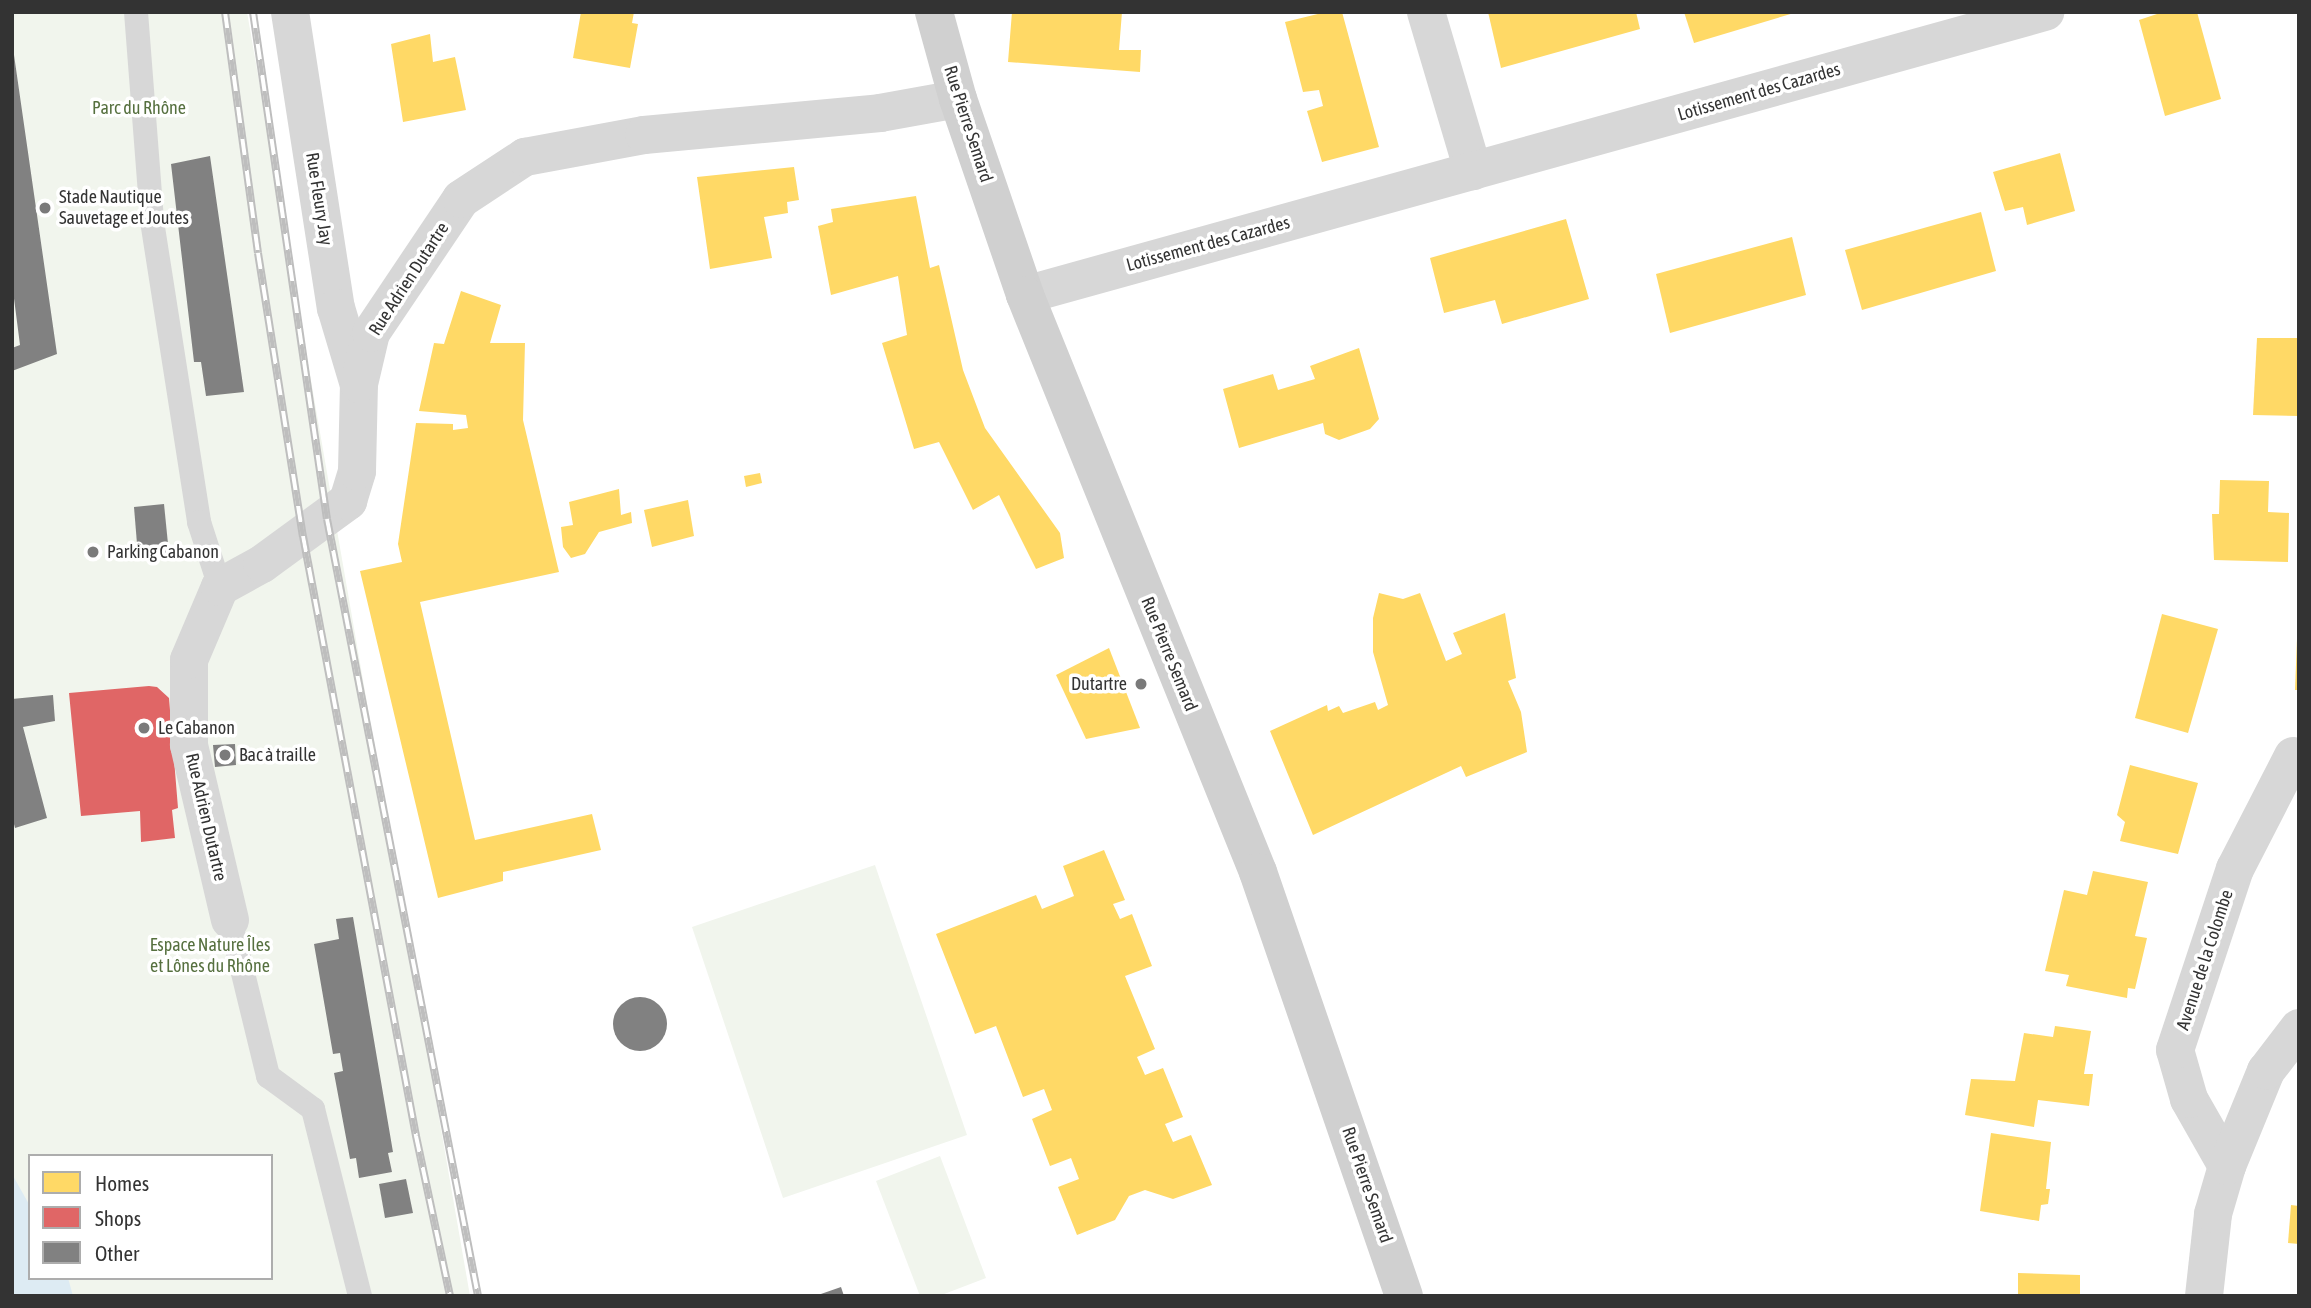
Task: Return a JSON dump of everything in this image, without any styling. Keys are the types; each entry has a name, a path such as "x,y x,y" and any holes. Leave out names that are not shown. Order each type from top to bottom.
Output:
{"main road":[{"name":"Rue Pierre Semard","path":"934,12 958,99 1025,295 1258,872 1404,1296"}],"street":[{"name":"Rue Fleury Jay","path":"290,12 336,308 359,384"},
{"path":"1426,12 1473,171"},
{"name":"Lotissement des Cazardes","path":"1025,295 2045,12"},
{"name":"Rue Adrien Dutartre","path":"230,920 189,745 189,660 220,587 282,550 348,501 357,471 359,384 371,333 461,199 525,157 644,135 880,114 958,99"},
{"name":"Avenue de la Colombe","path":"2227,1166 2189,1099 2175,1050 2235,869 2293,757"},
{"path":"2204,1296 2213,1214 2227,1166 2266,1072 2299,1028"}],"lane":[{"path":"136,12 152,222 200,522 220,587"},
{"path":"230,920 268,1076 313,1109 360,1296"}],"green space":[{"name":"Espace Nature Îles et Lônes du Rhône","path":"12,12 247,12 470,1296 12,1296"},
{"path":"875,865 967,1135 783,1198 692,927"},
{"path":"940,1156 986,1278 939,1296 920,1296 876,1181"}],"shaded area":[{"path":"12,1174 28,1202 28,1280 69,1280 73,1296 12,1296"}],"building: Homes":[{"path":"581,12 634,12 632,23 638,24 630,68 573,58"},
{"path":"1012,12 1122,12 1119,50 1141,50 1140,72 1008,62"},
{"path":"1326,12 1342,12 1379,147 1322,162 1307,111 1323,106 1319,90 1303,92 1285,22"},
{"path":"1488,12 1636,12 1640,29 1501,68"},
{"path":"1684,12 1794,12 1794,13 1694,43"},
{"path":"2163,12 2197,12 2221,99 2165,116 2139,20"},
{"path":"430,34 433,62 455,57 466,110 403,122 391,44"},
{"path":"2060,153 2075,211 2027,225 2023,207 2005,211 1993,172"},
{"path":"794,167 799,200 787,202 788,213 764,217 772,258 710,269 697,177"},
{"path":"916,196 930,268 939,265 963,370 985,428 1060,533 1064,558 1036,569 999,495 973,510 939,442 914,449 882,343 907,335 898,276 831,295 818,226 833,222 831,209"},
{"path":"1981,212 1996,271 1862,310 1845,250"},
{"path":"1566,219 1589,299 1502,324 1495,300 1444,313 1430,258"},
{"path":"1792,237 1806,295 1670,333 1656,274"},
{"path":"461,291 501,305 490,343 525,343 523,420 559,572 420,602 475,840 592,814 601,850 503,872 503,881 438,898 360,571 402,562 398,544 416,423 453,424 453,430 468,428 466,415 419,411 434,343 444,344"},
{"path":"2257,338 2299,338 2299,416 2253,415"},
{"path":"1359,348 1379,419 1370,429 1339,440 1325,434 1323,423 1239,448 1223,389 1273,374 1278,390 1315,379 1310,366"},
{"path":"760,473 762,483 746,487 744,476"},
{"path":"2220,480 2269,481 2268,512 2289,513 2288,562 2214,560 2212,514 2219,514"},
{"path":"619,489 621,515 631,512 632,523 599,532 585,554 571,558 563,547 561,527 573,525 569,502"},
{"path":"688,500 694,536 652,547 644,510"},
{"path":"1379,593 1403,599 1420,593 1446,661 1462,654 1453,633 1505,613 1516,678 1508,681 1521,712 1527,752 1466,777 1461,766 1313,835 1270,731 1327,705 1328,711 1339,706 1343,713 1375,702 1378,710 1388,705 1373,652 1373,618"},
{"path":"2162,614 2218,629 2188,733 2135,718"},
{"path":"2297,639 2299,690 2295,690"},
{"path":"1109,648 1140,728 1086,739 1056,675"},
{"path":"2130,765 2198,783 2178,854 2120,841 2125,822 2117,815"},
{"path":"1104,850 1125,900 1113,904 1120,919 1132,914 1152,966 1125,976 1155,1049 1137,1057 1145,1075 1163,1068 1183,1117 1165,1124 1173,1142 1191,1135 1212,1185 1173,1199 1145,1190 1129,1196 1115,1220 1077,1235 1058,1187 1079,1179 1071,1158 1050,1166 1032,1119 1052,1110 1044,1089 1023,1097 996,1026 975,1034 936,934 1036,895 1042,909 1074,896 1063,866"},
{"path":"2093,871 2148,882 2135,936 2147,938 2135,989 2128,988 2127,998 2066,986 2069,975 2045,971 2064,890 2087,895"},
{"path":"2055,1026 2091,1031 2084,1074 2093,1074 2089,1106 2038,1100 2034,1127 1965,1115 1971,1079 2015,1081 2024,1033 2053,1037"},
{"path":"1991,1133 2051,1142 2046,1189 2050,1189 2048,1204 2041,1205 2039,1221 1980,1211"},
{"path":"2291,1205 2299,1206 2299,1244 2288,1243"},
{"path":"2018,1273 2080,1275 2080,1296 2018,1296"}],"building: Shops":[{"path":"157,687 169,698 178,808 172,810 175,838 141,842 140,811 81,816 69,693"}],"building: Other":[{"path":"12,41 57,354 12,371 12,348 20,345 12,283"},
{"path":"210,156 244,392 206,396 201,362 194,362 171,164"},
{"path":"164,504 169,554 138,556 134,507"},
{"path":"53,695 55,721 23,727 47,818 15,828 12,816 12,699"},
{"name":"Bac à traille","path":"235,744 236,765 215,767 213,745"},
{"path":"353,917 393,1152 388,1153 392,1172 359,1178 356,1158 350,1159 334,1073 343,1071 340,1053 333,1054 314,944 339,939 336,919"},
{"path":"640,997 659,1005 667,1024 659,1043 640,1051 621,1043 613,1024 621,1005"},
{"path":"406,1179 413,1213 385,1218 379,1184"},
{"path":"841,1287 844,1296 818,1296 818,1295"}],"railway":[{"path":"225,12 258,253 303,536 416,1136 450,1296"},
{"path":"253,12 327,519 478,1296"}],"place":[{"name":"Stade Nautique Sauvetage et Joutes","path":"45,208"},
{"name":"Parking Cabanon","path":"93,552"},
{"name":"Dutartre","path":"1141,684"},
{"name":"Le Cabanon","path":"144,728"},
{"name":"Bac à traille","path":"225,755"}],"park label":[{"name":"Parc du Rhône","path":"139,108"}]}
